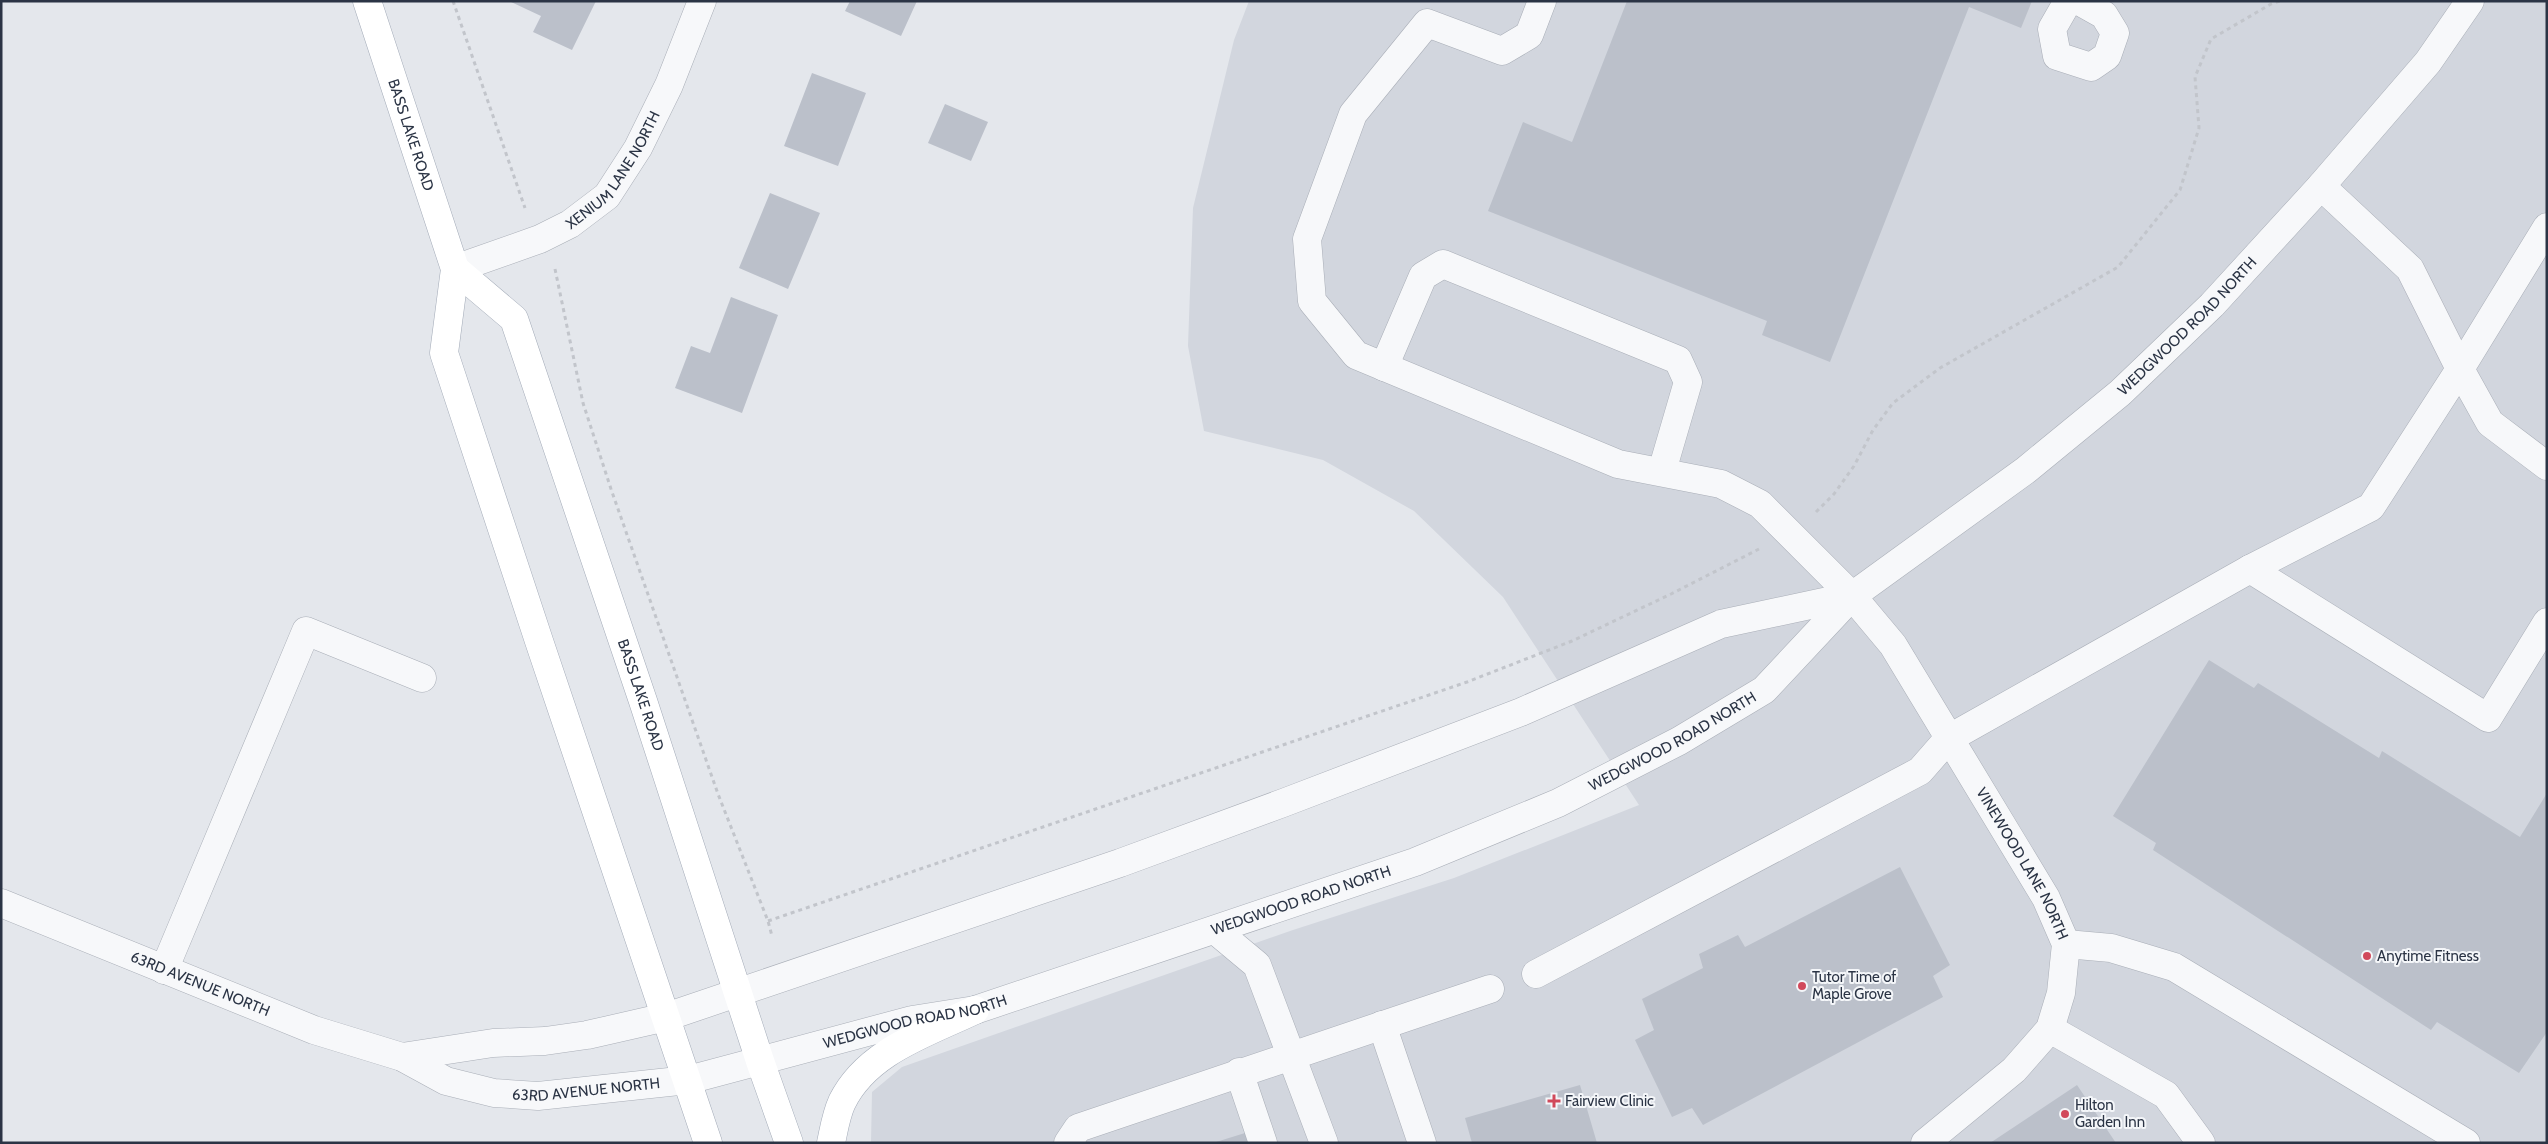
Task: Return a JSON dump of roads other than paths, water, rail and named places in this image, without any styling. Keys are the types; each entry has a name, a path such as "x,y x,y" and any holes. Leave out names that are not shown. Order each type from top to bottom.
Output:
{"main road":[{"name":"BASS LAKE ROAD","path":"367,1 455,270 444,352 545,660 708,1143"},
{"name":"BASS LAKE ROAD","path":"455,270 514,319 644,701 760,1061 789,1143"},
{"path":"831,1143 842,1102 867,1068 892,1050 975,1010"}],"street":[{"name":"XENIUM LANE NORTH","path":"455,270 540,240 570,224 607,196 638,148 669,85 702,1"},
{"name":"VINEWOOD LANE NORTH","path":"1542,1 1529,35 1502,51 1427,23 1353,114 1308,239 1312,301 1356,354 1618,464 1662,471 1720,484 1760,504 1786,533 1852,596 1893,646 2046,898 2066,944 2061,993 2050,1029 2014,1070 1925,1143"},
{"path":"2068,1 2052,29 2057,56 2092,67 2107,56 2115,33 2104,15 2079,1"},
{"name":"WEDGWOOD ROAD NORTH","path":"688,1080 912,1020 975,1010 1415,862 1558,803 1679,741 1764,690 1852,596 2026,470 2120,393 2212,306 2321,186 2428,62 2470,1"},
{"path":"2321,186 2410,269 2460,369 2490,423 2544,458"},
{"path":"1536,974 1920,771 1948,739 2250,569 2371,507 2460,369 2547,227"},
{"path":"1384,366 1423,276 1442,264 1678,360 1688,382 1662,471"},
{"path":"2250,569 2488,718 2547,622"},
{"name":"WEDGWOOD ROAD NORTH","path":"666,1017 739,994 1120,863 1283,803 1521,712 1721,624 1852,596"},
{"path":"164,970 306,631 422,678"},
{"name":"63RD AVENUE NORTH","path":"1,903 314,1030 402,1057 446,1081 494,1093 529,1096 592,1092 688,1080"},
{"path":"1215,930 1258,965 1324,1143"},
{"path":"2066,944 2111,948 2174,967 2466,1143"},
{"path":"1068,1143 1078,1128 1292,1054 1490,989"},
{"name":"63RD AVENUE NORTH","path":"402,1057 494,1043 553,1040 666,1017"},
{"path":"1382,1024 1422,1143"},
{"path":"2050,1029 2166,1095 2201,1143"},
{"path":"1240,1072 1263,1143"}],"place":[{"name":"Anytime Fitness","path":"2367,956"},
{"name":"Tutor Time of Maple Grove","path":"1802,986"},
{"name":"Fairview Clinic","path":"1554,1101"},
{"name":"Hilton Garden Inn","path":"2065,1114"}]}
